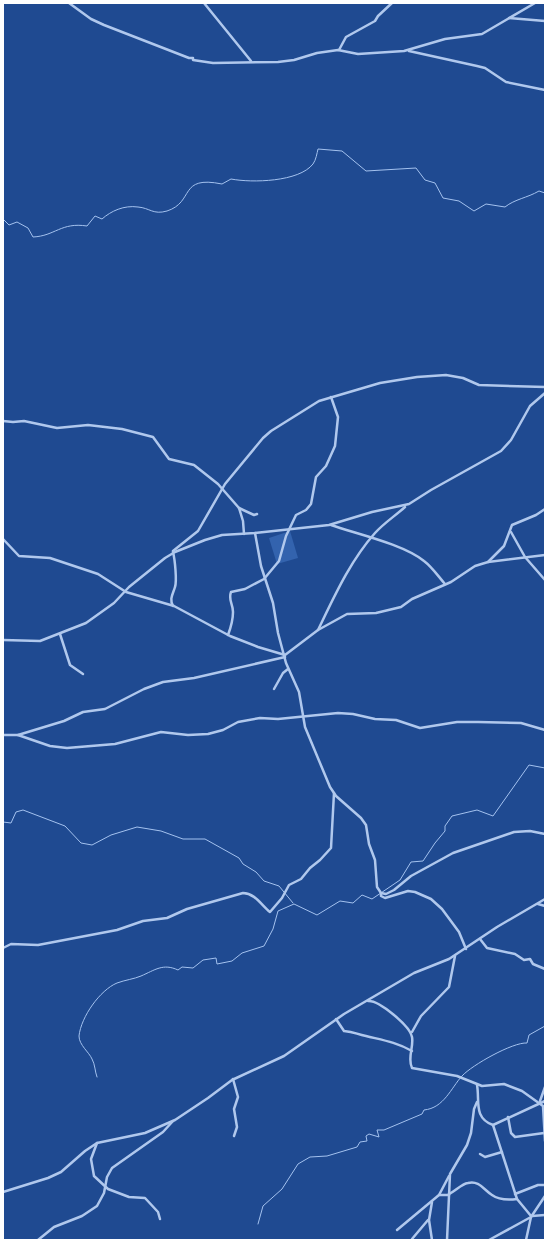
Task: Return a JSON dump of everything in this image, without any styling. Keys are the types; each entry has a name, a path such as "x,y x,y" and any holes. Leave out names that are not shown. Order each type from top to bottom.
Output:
{"street":[{"path":"69,3 91,19 104,25 193,58 194,61 214,63 289,61 320,52 339,50 358,54 407,50 445,39 482,34 535,3"},
{"path":"204,3 251,62"},
{"path":"339,50 345,38 375,21 392,3"},
{"path":"509,18 545,21"},
{"path":"407,50 484,68 506,82 545,90"},
{"path":"168,556 185,540 198,531 223,490 225,484 267,434 319,401 380,382 401,378 444,375 463,378 479,385 545,387"},
{"path":"318,630 347,574 371,538 380,528 407,505 434,488 501,451 511,440 530,406 545,393"},
{"path":"228,635 233,622 233,610 229,599 231,592 245,589 264,579 279,561 286,536 296,515 306,510 311,504 316,477 326,466 333,451 338,417 331,398"},
{"path":"3,421 24,421 58,428 88,425 151,436 157,441 169,459 194,465 213,479 239,508 243,520 244,534"},
{"path":"3,640 35,642 60,634 98,616 126,592 129,587 173,552 218,536 255,534 329,525 365,513 407,505"},
{"path":"239,508 254,515 256,514"},
{"path":"488,562 502,550 511,526 514,523 536,515 545,509"},
{"path":"329,525 371,538 420,558 445,584"},
{"path":"510,532 525,557 545,580"},
{"path":"255,534 264,579 273,603 279,637 288,669 299,692 302,716 327,782 334,793 361,818 366,825 369,844 375,860 377,887 381,893 381,896 384,898 412,891 431,899 442,909 459,932 466,949"},
{"path":"3,539 19,556 50,558 96,573 126,592 173,606 228,635 285,656"},
{"path":"173,552 175,561 174,580 176,584 171,598 173,606"},
{"path":"3,735 18,735 64,721 83,712 108,708 144,689 163,682 194,678 285,656 318,630 350,613 376,613 400,607 412,599 445,584 475,566 488,562 545,556"},
{"path":"60,634 70,665 83,674"},
{"path":"274,689 283,673 288,669"},
{"path":"18,735 50,746 67,748 115,744 161,732 188,735 208,734 248,720 350,714 375,719 396,720 420,728 460,722 520,723 545,730"},
{"path":"3,948 11,944 38,945 117,930 143,922 166,918 187,909 243,893 248,894 260,901 270,912 282,898 289,885 301,879 310,868 330,850 332,844 334,793"},
{"path":"381,893 389,892 411,876 456,852 514,832 530,831 545,834"},
{"path":"38,1240 54,1227 92,1210 97,1206 104,1193 107,1177 112,1168 163,1132 175,1120 233,1079 284,1056 336,1019 414,974 455,956 545,899"},
{"path":"538,904 545,906"},
{"path":"480,939 487,948 516,954 524,960 530,959 533,964 545,969"},
{"path":"455,956 451,966 451,983 421,1016 413,1028 411,1065 414,1069 457,1076 486,1087 498,1084 511,1086 540,1102 545,1109 545,1141"},
{"path":"366,1002 374,1002 393,1015 410,1029 412,1036"},
{"path":"336,1019 344,1031 353,1031 375,1037 412,1051"},
{"path":"233,1079 238,1097 234,1109 236,1127 234,1136"},
{"path":"477,1084 477,1102 483,1117 487,1122 493,1125 517,1199 531,1216"},
{"path":"540,1102 545,1087"},
{"path":"493,1125 545,1101"},
{"path":"397,1230 439,1195 467,1145 471,1133 474,1108 477,1102"},
{"path":"508,1117 511,1133 515,1137 544,1133"},
{"path":"3,1192 57,1174 97,1143 145,1133 175,1120"},
{"path":"97,1143 91,1158 92,1172 105,1187 110,1190 129,1197 145,1198 158,1212 160,1219"},
{"path":"480,1154 485,1158 502,1152"},
{"path":"447,1240 450,1174"},
{"path":"439,1195 449,1195 466,1184 473,1182 480,1185 497,1198 517,1199"},
{"path":"515,1194 538,1185 545,1186"},
{"path":"104,1193 110,1190"},
{"path":"526,1240 531,1216 545,1196"},
{"path":"432,1202 429,1220 432,1240"},
{"path":"489,1240 531,1216 545,1215"},
{"path":"412,1239 429,1220"}],"shaded area":[{"path":"290,531 298,558 277,564 269,538"}],"waterway":[{"path":"3,219 9,225 17,222 28,228 33,237 41,236 64,227 78,225 87,226 95,216 102,219 109,213 128,207 142,208 155,212 167,211 176,207 188,191 199,183 208,182 222,184 231,179 251,181 275,180 297,174 306,170 313,164 316,159 318,149 342,151 366,171 416,168 425,180 435,183 443,198 459,201 474,211 486,204 505,207 539,191 545,193"},
{"path":"97,1077 91,1056 82,1045 79,1036 83,1021 92,1005 111,987 117,983 138,977 163,967 178,970 182,967 193,968 203,960 216,958 217,964 232,961 242,953 264,946 273,929 278,911 294,904 317,915 340,901 353,903 362,895 372,899 400,880 411,862 423,861 445,831 445,826 452,816 477,810 493,816 529,765 545,768"},
{"path":"3,822 11,823 16,812 23,810 65,826 81,843 92,845 111,835 137,827 161,831 183,839 205,839 239,858 243,864 256,872 264,881 279,886 293,903"},
{"path":"258,1224 263,1206 282,1189 298,1164 310,1157 327,1156 357,1147 360,1142 367,1141 366,1136 369,1134 379,1137 377,1130 384,1130 422,1114 424,1110 437,1106 467,1071 503,1050 512,1046 527,1043 529,1035 545,1026"}]}
